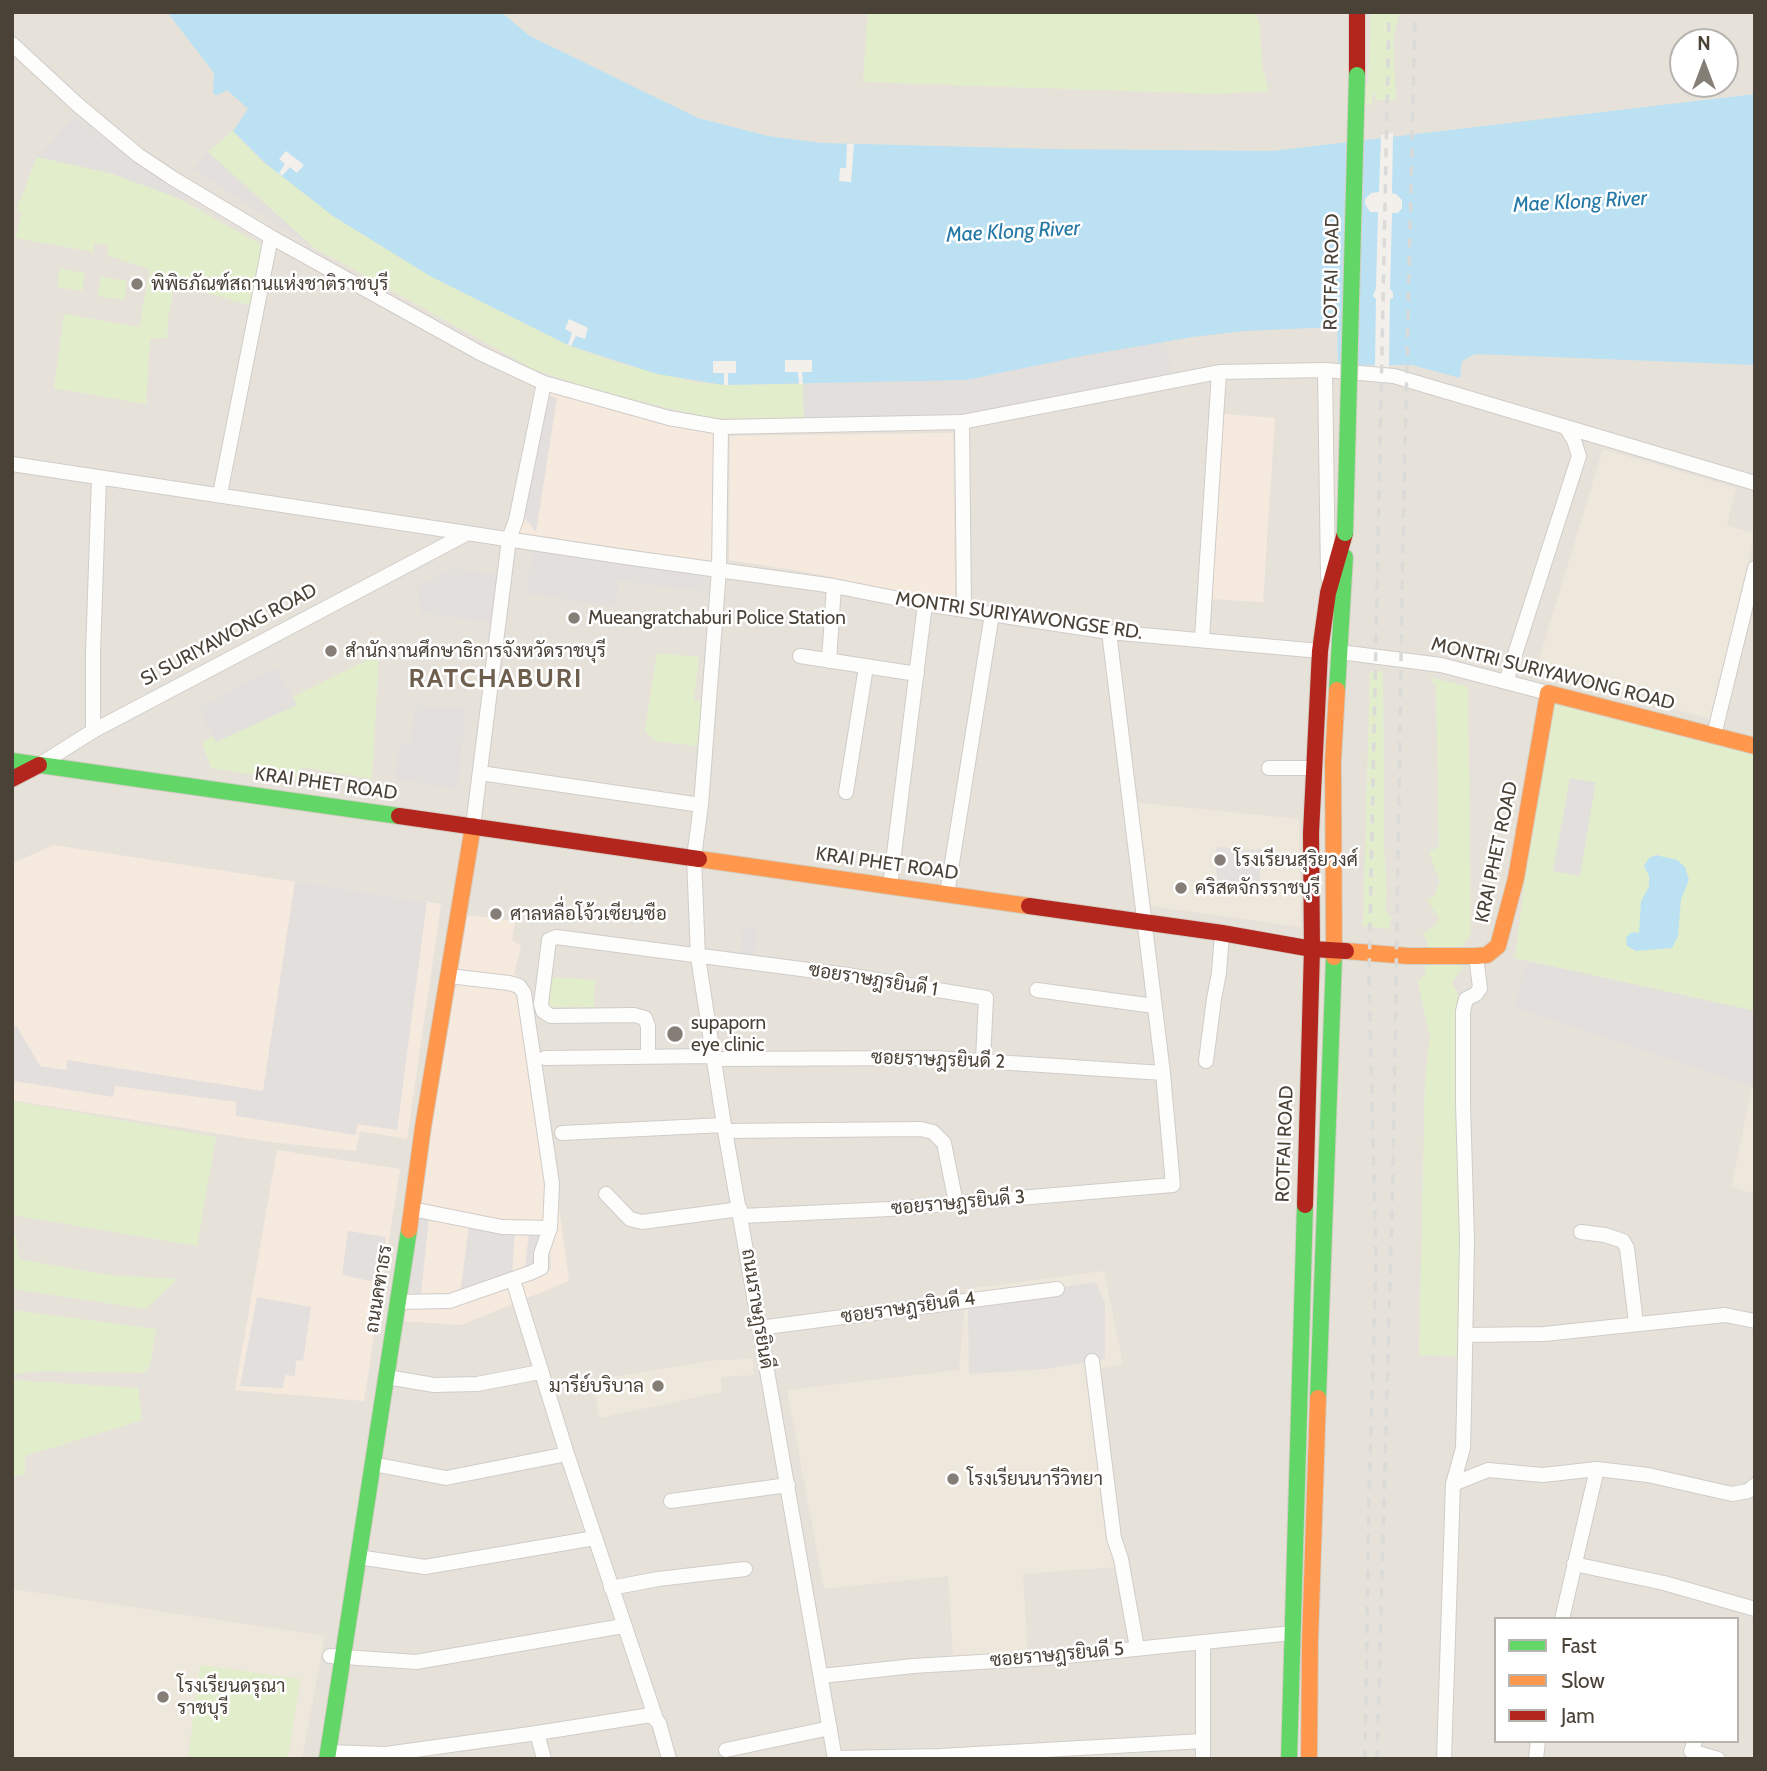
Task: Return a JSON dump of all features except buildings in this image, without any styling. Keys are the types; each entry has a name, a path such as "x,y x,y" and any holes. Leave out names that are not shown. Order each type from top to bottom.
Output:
{"main road":[{"name":"ROTFAI ROAD","path":"1309,1759 1310,1642 1334,950 1334,761 1345,585 1357,12"},
{"name":"ROTFAI ROAD","path":"1289,1759 1312,948 1311,833 1320,650 1328,593 1345,533"},
{"name":"MONTRI SURIYAWONG ROAD","path":"1548,693 1755,746"},
{"name":"KRAI PHET ROAD","path":"12,761 1312,948 1418,956 1487,956 1498,946 1516,878 1548,693"},
{"name":"SI SURIYAWONG ROAD","path":"12,779 39,765"},
{"name":"ถนนคฑาธร","path":"328,1755 336,1657 358,1556 399,1302 422,1128 473,826"}],"street":[{"path":"12,44 78,105 138,155 174,180 480,353 544,383 621,406 721,427 962,422 1219,372 1325,370 1394,376 1755,483"},
{"path":"220,494 271,237"},
{"path":"1325,370 1328,593"},
{"path":"1202,639 1219,372"},
{"path":"473,826 509,539 516,520 544,383"},
{"path":"962,422 964,609"},
{"name":"ถนนราษฎรยินดี","path":"721,427 719,570 701,805 694,857 698,957 834,1758"},
{"path":"1506,682 1578,457 1574,440 1566,427"},
{"name":"MONTRI SURIYAWONGSE RD.","path":"12,464 834,586 925,604 1109,632 1320,650"},
{"path":"93,731 99,478"},
{"name":"SI SURIYAWONG ROAD","path":"39,765 93,731 468,533"},
{"path":"1714,735 1755,568"},
{"path":"829,661 834,586"},
{"path":"890,886 925,604"},
{"path":"947,894 992,614"},
{"path":"1109,632 1163,1073"},
{"name":"MONTRI SURIYAWONG ROAD","path":"1340,652 1450,667 1548,693"},
{"path":"800,656 917,674"},
{"path":"846,792 866,667"},
{"path":"1269,768 1314,768"},
{"path":"480,774 701,805"},
{"path":"1206,1061 1222,933"},
{"path":"648,1056 648,1026 645,1018 634,1015 551,1016 543,1011 541,1004 549,940 556,937 698,957"},
{"path":"1444,1759 1453,1484 1463,1448 1467,1240 1463,1011 1466,999 1476,994 1480,988 1473,956"},
{"name":"ซอยราษฎรยินดี 1","path":"698,957 847,975 986,998 983,1060"},
{"path":"399,1302 450,1301 541,1268 541,1254 550,1228 552,1184 524,993 519,986 509,983 449,976"},
{"path":"1037,990 1154,1006"},
{"name":"ซอยราษฎรยินดี 2","path":"545,1058 921,1058 1163,1073"},
{"name":"ซอยราษฎรยินดี 3","path":"606,1194 630,1219 642,1222 741,1212 956,1203 1173,1185 1163,1073"},
{"path":"562,1133 725,1128 921,1129 933,1132 944,1143 956,1203"},
{"path":"412,1209 502,1227 550,1228"},
{"path":"1581,1232 1623,1241 1627,1248 1636,1323"},
{"path":"513,1280 566,1454 669,1759"},
{"name":"ซอยราษฎรยินดี 4","path":"759,1328 1057,1289"},
{"path":"1465,1335 1544,1334 1725,1315 1755,1321"},
{"path":"1092,1361 1114,1538 1121,1559 1138,1648"},
{"path":"387,1377 434,1385 477,1384 540,1372"},
{"path":"373,1464 446,1478 566,1454"},
{"path":"1453,1484 1488,1470 1543,1475 1597,1469 1648,1475 1732,1494 1748,1491 1755,1485"},
{"path":"1562,1617 1597,1469"},
{"path":"671,1501 788,1485"},
{"path":"358,1556 425,1567 595,1538"},
{"path":"1574,1564 1664,1583 1745,1611"},
{"path":"611,1588 658,1578 745,1569"},
{"path":"336,1657 416,1662 623,1626"},
{"name":"ซอยราษฎรยินดี 5","path":"822,1676 913,1666 1047,1658 1292,1633"},
{"path":"1203,1643 1203,1759"},
{"path":"328,1755 386,1754 652,1715 656,1719"},
{"path":"726,1750 830,1728"},
{"path":"537,1733 544,1759"},
{"path":"834,1758 940,1756 1203,1741"},
{"path":"1694,1743 1691,1751 1718,1759"}],"shaded area":[{"path":"12,12 1755,12 1755,1759 12,1759"},
{"path":"75,116 156,176 190,196 186,201 110,173 37,157"},
{"path":"208,152 273,211 313,247 192,169"},
{"path":"1166,341 1171,373 977,414 804,419 803,384 966,380"},
{"path":"547,390 716,432 714,562 516,532"},
{"path":"548,395 557,398 536,532 522,515"},
{"path":"1223,414 1275,418 1263,602 1212,599"},
{"path":"953,433 955,604 807,572 729,560 730,436"},
{"path":"1603,449 1736,488 1727,526 1754,533 1738,620 1714,720 1535,672"},
{"path":"533,551 709,574 708,592 619,581 615,607 526,593"},
{"path":"452,568 498,575 495,623 420,613 417,587"},
{"path":"276,667 297,705 216,742 198,708"},
{"path":"416,705 466,708 458,789 395,779 399,744 410,742"},
{"path":"1570,778 1596,782 1580,876 1553,871"},
{"name":"โรงเรียนสุริยวงศ์","path":"1132,802 1299,819 1301,927 1150,906 1146,901"},
{"path":"53,845 441,904 407,1139 360,1131 356,1151 270,1142 12,1100 12,864"},
{"path":"1216,847 1262,849 1259,889 1217,890"},
{"path":"295,881 427,902 397,1130 357,1124 356,1135 236,1116 236,1102 115,1086 113,1097 15,1081 12,1099 12,1027 16,1025 40,1066 66,1070 67,1060 263,1091"},
{"path":"464,915 515,921 512,940 521,946 514,974 525,983 531,1002 569,1281 461,1325 402,1321"},
{"path":"743,928 757,929 755,957 740,956"},
{"path":"1527,961 1755,1011 1753,1087 1514,1007"},
{"path":"1755,1073 1755,1194 1731,1187"},
{"path":"277,1150 400,1169 364,1401 235,1390"},
{"path":"419,1215 429,1217 421,1295 408,1293"},
{"path":"469,1225 515,1231 512,1276 460,1294"},
{"path":"348,1231 386,1237 379,1283 342,1275"},
{"path":"529,1234 550,1235 551,1270 524,1274"},
{"name":"โรงเรียนนารีวิทยา","path":"1104,1271 1123,1364 1087,1372 1115,1567 1023,1574 1028,1654 953,1658 948,1576 824,1589 787,1390 959,1370 966,1289"},
{"path":"1095,1282 1105,1303 1105,1359 1046,1369 969,1374 968,1303"},
{"path":"257,1297 311,1307 303,1361 296,1360 295,1376 285,1375 283,1388 240,1386"},
{"name":"มารีย์บริบาล","path":"753,1359 754,1375 721,1377 722,1392 599,1418 593,1380 717,1360"},
{"name":"โรงเรียนดรุณา ราชบุรี","path":"12,1589 325,1636 302,1759 12,1759"}],"green space":[{"path":"868,12 1255,12 1260,25 1262,66 1269,91 1217,94 863,82"},
{"path":"1371,12 1399,12 1393,39 1396,100 1375,100 1376,94 1372,95 1372,104 1362,106 1364,86 1368,84"},
{"path":"233,131 265,163 333,216 430,276 568,345 618,363 694,382 724,385 803,384 804,419 710,418 606,393 535,370 313,247 208,152"},
{"path":"37,157 110,173 174,196 260,244 263,250 250,305 175,284 167,338 150,339 146,404 54,388 64,314 139,327 150,269 108,256 108,245 94,243 94,252 16,238 21,213 17,209"},
{"path":"60,269 85,273 82,291 57,287"},
{"path":"101,277 127,281 124,300 98,296"},
{"path":"657,653 699,657 694,700 703,702 697,746 656,741 645,731"},
{"path":"379,654 372,779 302,767 295,781 211,768 202,742"},
{"path":"1370,671 1383,671 1384,849 1387,892 1385,910 1392,919 1389,922 1390,929 1363,926"},
{"path":"1429,677 1468,687 1471,935 1463,945 1462,968 1452,983 1458,995 1462,1264 1459,1356 1419,1355 1425,1081 1430,1036 1418,983 1425,973 1427,940 1422,935 1435,925 1439,918 1427,900 1434,896 1440,882 1429,852 1439,847 1436,685"},
{"path":"1548,693 1755,747 1755,1011 1515,958"},
{"path":"550,977 595,980 594,1007 547,1007"},
{"path":"12,1101 216,1137 197,1246 12,1215"},
{"path":"12,1235 16,1236 18,1259 108,1275 177,1279 146,1309 12,1289"},
{"path":"12,1310 156,1329 150,1364 144,1373 40,1371 12,1374"},
{"path":"12,1380 138,1388 142,1420 25,1456 25,1474 12,1477"},
{"path":"200,1665 300,1679 288,1759 188,1759"}],"water":[{"name":"Mae Klong River","path":"167,12 501,12 530,36 698,118 768,136 822,143 1272,151 1755,94 1755,365 1475,354 1462,361 1460,378 1412,365 1338,365 1337,327 1244,331 1193,337 966,380 724,385 657,374 568,345 430,276 333,216 265,163 233,131 248,109 227,90 218,95 213,94 214,73"},
{"path":"1656,855 1677,860 1685,867 1689,880 1681,899 1678,936 1672,948 1636,951 1627,946 1626,937 1632,932 1639,933 1641,901 1649,887 1649,876 1644,866 1649,858"}],"pier":[{"path":"1393,133 1392,193 1402,200 1402,208 1398,213 1392,213 1390,289 1393,298 1390,299 1389,368 1375,368 1376,299 1373,296 1376,288 1378,212 1370,212 1365,199 1371,193 1379,192 1381,135"},
{"path":"847,144 854,144 851,182 839,181 840,168 846,168"},
{"path":"286,151 304,165 297,173 290,167 282,176 279,173 285,164 279,159"},
{"path":"569,319 588,328 585,339 576,336 571,346 568,345 572,333 565,329"},
{"path":"785,360 812,360 812,372 802,372 803,384 799,384 798,372 785,372"},
{"path":"713,361 736,361 736,373 728,373 728,385 724,385 724,373 713,373"}],"railway":[{"path":"1365,1759 1376,1261 1369,977 1389,12"},
{"path":"1377,1759 1393,1173 1415,12"}],"traffic: fast":[{"path":"1345,533 1357,75"},
{"path":"1337,690 1345,557"},
{"path":"12,761 399,816"},
{"path":"1318,1398 1334,957"},
{"path":"1289,1759 1305,1205"},
{"path":"327,1759 409,1230"}],"traffic: slow":[{"path":"1334,957 1333,761 1337,690"},
{"path":"1346,951 1408,956 1476,956 1487,955 1498,946 1516,878 1548,693 1755,746"},
{"path":"409,1230 423,1127 473,826"},
{"path":"699,859 1029,906"},
{"path":"1309,1759 1318,1398"}],"traffic: jam":[{"path":"1357,12 1357,75"},
{"path":"1305,1205 1312,949 1311,833 1320,651 1328,593 1345,533"},
{"path":"12,779 39,765"},
{"path":"399,816 699,859"},
{"path":"1029,906 1222,933 1312,949 1346,951"}],"place":[{"name":"พิพิธภัณฑ์สถานแห่งชาติราชบุรี","path":"137,284"},
{"name":"Mueangratchaburi Police Station","path":"574,618"},
{"name":"สำนักงานศึกษาธิการจังหวัดราชบุรี","path":"331,651"},
{"name":"โรงเรียนสุริยวงศ์","path":"1220,860"},
{"name":"คริสตจักรราชบุรี","path":"1181,888"},
{"name":"ศาลหลื่อโจ้วเซียนซือ","path":"496,914"},
{"name":"supaporn eye clinic","path":"675,1034"},
{"name":"มารีย์บริบาล","path":"658,1386"},
{"name":"โรงเรียนนารีวิทยา","path":"953,1479"},
{"name":"โรงเรียนดรุณา ราชบุรี","path":"163,1697"}],"district":[{"name":"RATCHABURI","path":"496,679"}]}
